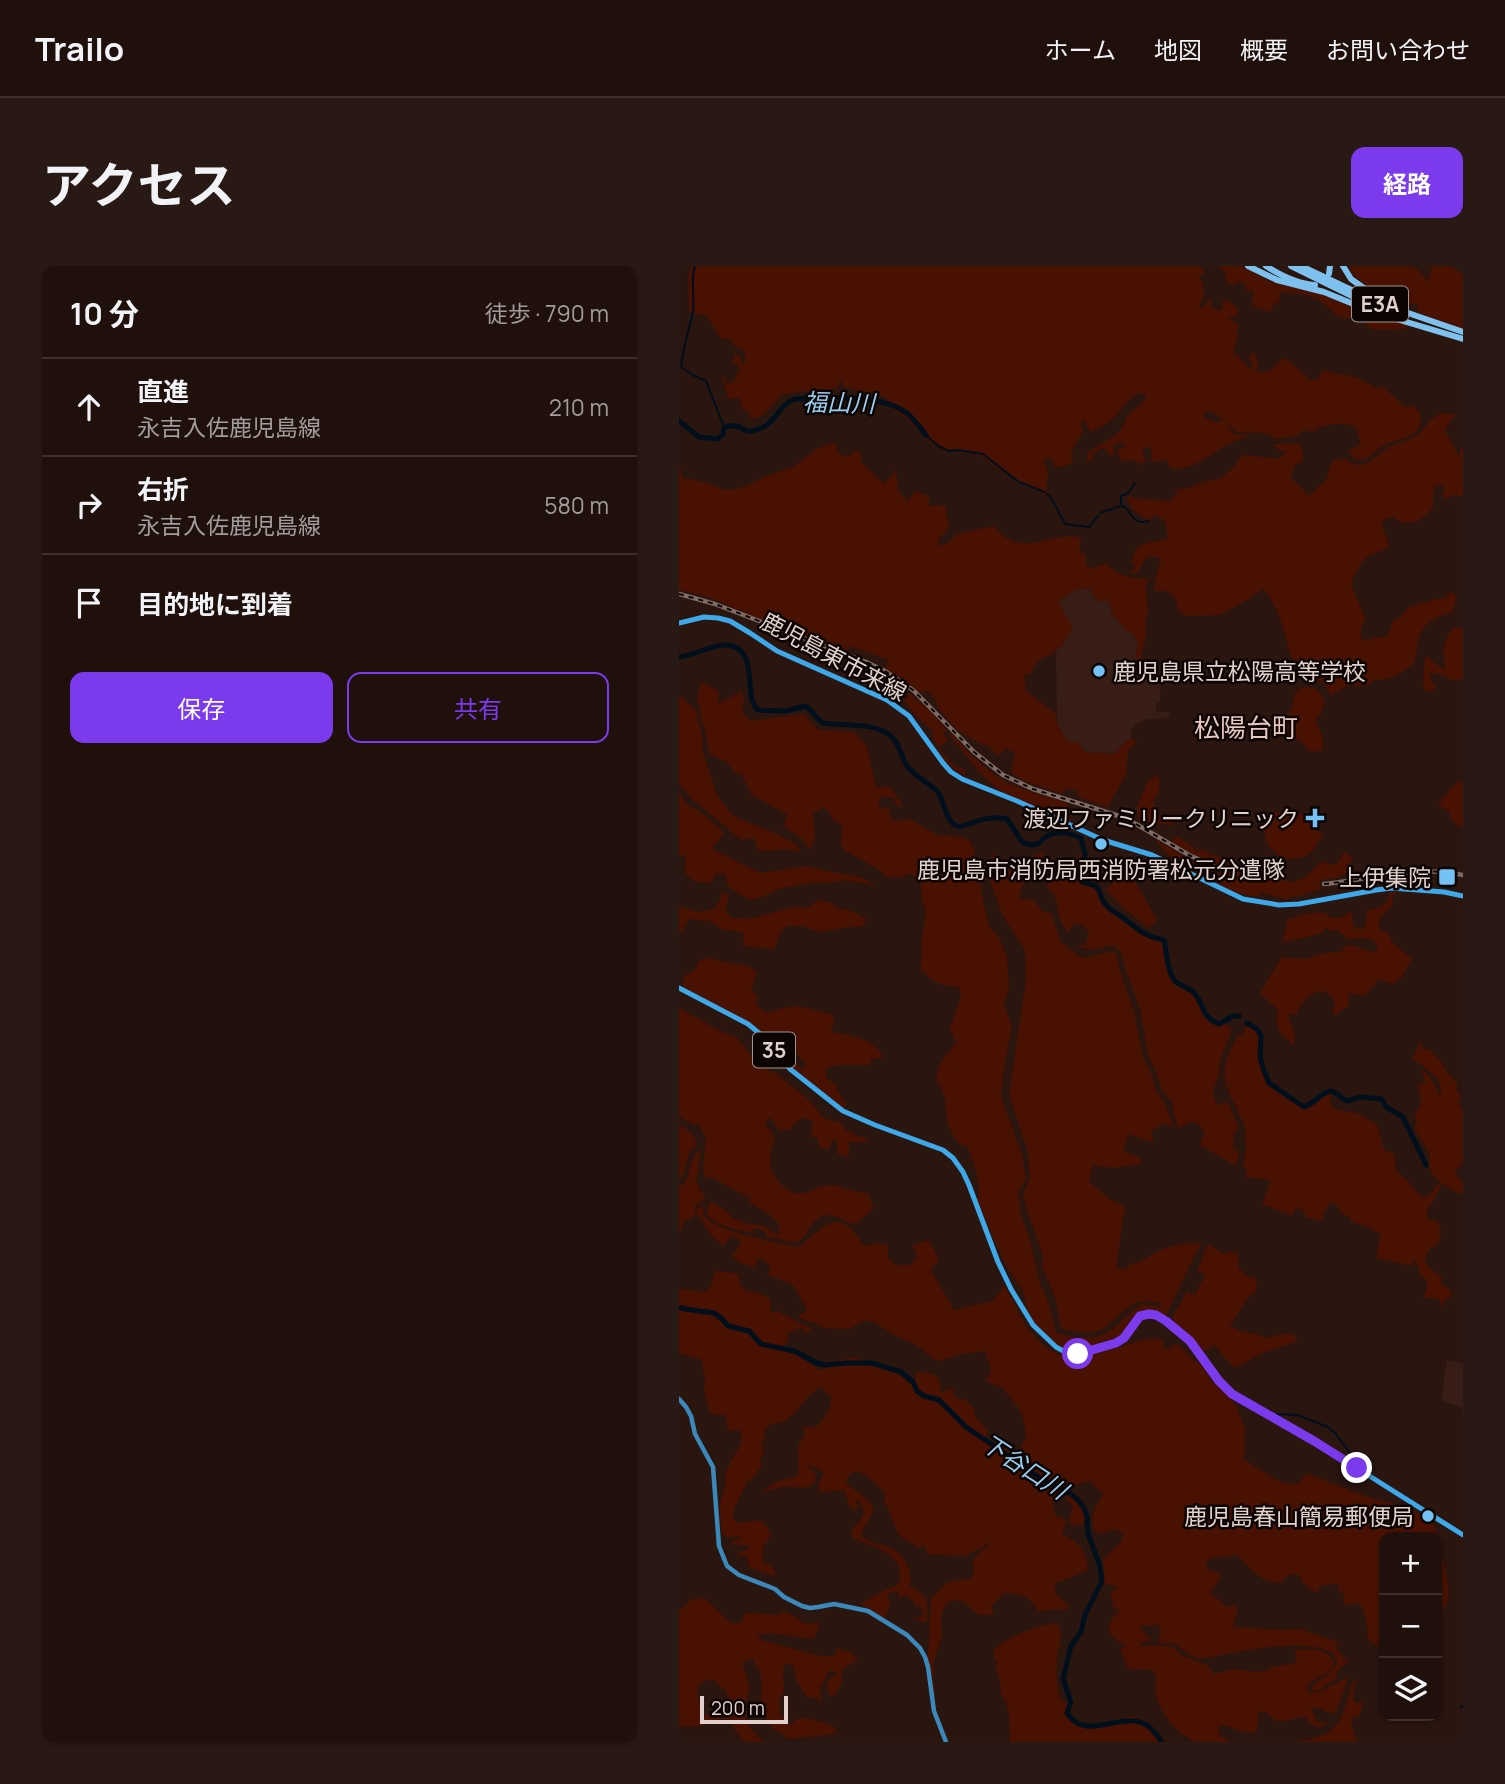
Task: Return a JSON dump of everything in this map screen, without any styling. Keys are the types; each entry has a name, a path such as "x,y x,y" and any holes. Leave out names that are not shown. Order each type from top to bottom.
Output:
{"highway":[{"path":"1248,266 1277,280 1324,292 1373,312 1463,339"},
{"path":"1266,266 1276,273 1315,285"},
{"name":"E3A","path":"1291,266 1377,307 1463,339"},
{"name":"E3A","path":"1301,266 1358,294 1463,332"},
{"path":"1329,274 1331,266"},
{"path":"1342,266 1351,279 1381,301 1430,322"}],"main road":[{"name":"鹿児島東市来線","path":"679,623 704,617 723,619 739,625 776,651 899,707 918,727 943,763 962,779 1093,836 1151,855 1243,900 1279,905 1299,904 1392,888 1463,896"},
{"name":"35","path":"679,988 748,1024 766,1040 790,1069 843,1111 943,1150 953,1158 969,1185 1008,1284 1033,1325 1056,1347 1067,1353 1078,1354 1112,1345 1124,1338 1140,1316 1156,1315 1190,1341 1219,1381 1232,1394 1314,1441 1463,1535"},
{"path":"679,1399 691,1416 695,1434 713,1467 719,1546 727,1566 739,1575 775,1588 784,1597 802,1606 810,1608 834,1604 868,1611 907,1635 925,1657 934,1711 946,1742"}],"shaded area":[{"path":"691,266 1200,266 1205,273 1199,276 1204,297 1198,307 1203,307 1211,297 1211,307 1223,309 1223,300 1229,301 1238,309 1237,317 1227,316 1238,323 1233,353 1246,363 1247,368 1252,369 1253,365 1248,356 1254,353 1258,372 1270,371 1282,358 1291,362 1310,380 1318,379 1322,371 1326,370 1358,378 1377,389 1382,386 1404,406 1413,406 1420,412 1421,425 1407,437 1387,444 1361,460 1348,452 1361,444 1356,427 1351,425 1330,425 1315,429 1314,432 1303,430 1299,435 1277,439 1264,433 1237,432 1219,416 1210,411 1205,412 1203,417 1217,423 1220,420 1227,424 1235,435 1252,435 1226,445 1186,468 1171,469 1166,460 1152,461 1149,447 1142,448 1147,460 1140,465 1134,460 1122,461 1116,450 1125,448 1123,441 1113,446 1114,456 1101,448 1092,455 1092,460 1087,462 1087,455 1119,432 1128,415 1146,399 1145,395 1140,393 1130,399 1110,421 1091,432 1084,420 1080,423 1083,431 1071,452 1073,462 1064,467 1053,466 1053,458 1044,459 1048,474 1046,490 1050,493 1046,496 1020,483 982,456 962,451 944,451 886,404 888,398 844,387 840,379 838,387 831,390 780,395 763,414 749,419 751,415 741,407 740,398 729,399 721,377 723,375 726,384 734,381 740,369 733,363 734,353 740,356 743,365 744,352 735,347 730,339 720,338 707,316 689,312 688,278"},
{"path":"1216,266 1242,266 1269,281 1319,293 1406,325 1407,329 1374,330 1356,317 1340,317 1316,299 1295,293 1280,292 1279,302 1274,303 1269,312 1251,305 1254,291 1246,290 1246,284 1239,281 1234,285 1226,282 1226,272"},
{"path":"1349,266 1408,266 1419,270 1427,282 1432,268 1428,266 1450,266 1463,273 1463,330 1417,312 1419,305 1396,296 1399,290 1384,290 1383,296 1352,275"},
{"path":"1441,413 1456,414 1445,430 1459,457 1463,447 1463,495 1458,497 1456,494 1445,499 1442,494 1445,492 1443,485 1435,485 1433,507 1420,519 1410,523 1393,517 1386,519 1381,524 1390,547 1367,557 1353,578 1352,587 1365,617 1360,635 1362,639 1370,641 1370,637 1388,635 1393,621 1402,616 1407,608 1446,598 1447,594 1452,592 1455,595 1457,601 1453,612 1434,620 1423,629 1415,662 1400,673 1373,680 1369,685 1347,686 1331,695 1325,685 1299,667 1291,656 1280,618 1268,594 1262,589 1220,615 1185,616 1177,608 1177,601 1169,591 1154,591 1161,561 1158,557 1147,557 1138,572 1129,572 1135,569 1131,563 1140,546 1168,538 1165,522 1155,514 1149,520 1137,513 1129,504 1128,495 1138,499 1170,501 1178,489 1221,478 1245,455 1278,459 1288,451 1280,451 1272,444 1299,443 1303,462 1295,464 1291,478 1309,496 1326,480 1334,460 1345,459 1355,464 1365,464 1390,447 1417,435"},
{"path":"836,442 841,456 849,456 855,450 862,454 861,462 884,484 896,470 898,490 907,501 916,491 929,496 929,506 945,505 949,527 938,540 939,546 948,543 957,534 993,526 1015,542 1032,543 1074,536 1081,538 1079,551 1086,555 1086,565 1092,569 1106,563 1125,576 1148,578 1148,611 1145,625 1147,632 1141,655 1145,666 1151,669 1148,674 1139,669 1136,653 1138,643 1132,632 1126,632 1113,616 1108,599 1102,602 1094,597 1091,589 1080,589 1058,602 1073,628 1058,649 1038,661 1031,674 1024,676 1026,691 1056,714 1057,723 1067,741 1080,743 1085,752 1115,754 1125,742 1131,739 1137,741 1128,751 1126,774 1108,807 1078,797 1077,790 1065,789 1062,794 1022,780 1011,772 1015,752 1006,749 997,756 990,747 956,729 927,691 920,693 904,679 885,669 889,660 849,646 847,652 790,630 782,619 768,623 711,598 679,590 679,469 682,478 726,490 742,488 795,466 816,449"},
{"name":"鹿児島県立松陽高等学校","path":"1075,589 1091,589 1094,597 1102,602 1107,599 1113,616 1126,632 1132,632 1138,643 1136,653 1148,674 1161,674 1160,702 1156,703 1156,712 1169,712 1169,715 1167,718 1139,722 1131,729 1131,739 1115,754 1085,752 1067,741 1057,723 1056,651 1065,641 1057,602"},
{"path":"1453,628 1463,628 1463,679 1449,680 1445,675 1430,673 1430,680 1436,686 1429,692 1423,688 1425,658 1428,657 1440,667 1446,668 1444,647"},
{"path":"701,681 718,691 719,704 741,691 744,698 742,712 750,721 804,714 818,730 854,732 867,746 876,788 890,786 902,804 900,809 892,797 880,797 878,804 883,809 890,808 890,818 897,821 909,819 938,835 969,840 974,849 990,928 998,936 1007,957 1009,988 1004,1003 1012,1027 1001,1096 1022,1155 1026,1179 1018,1191 1021,1214 1056,1333 1086,1338 1104,1334 1142,1304 1160,1307 1162,1304 1139,1302 1094,1332 1061,1328 1055,1297 1042,1267 1043,1255 1028,1213 1023,1193 1030,1178 1028,1153 1009,1094 1026,979 1025,951 1002,914 987,872 993,868 992,854 1013,860 1046,851 1035,870 1023,883 1019,899 1033,900 1042,911 1051,913 1061,942 1083,958 1114,951 1134,1012 1143,1057 1174,1128 1165,1123 1151,1131 1154,1143 1128,1134 1123,1151 1142,1159 1139,1164 1113,1168 1093,1165 1089,1181 1109,1199 1125,1206 1116,1268 1128,1269 1129,1264 1170,1247 1201,1243 1166,1315 1151,1310 1142,1311 1132,1318 1120,1336 1074,1351 1059,1349 1029,1319 1023,1291 1004,1262 977,1200 978,1179 967,1146 959,1144 950,1129 944,1096 936,1081 940,1065 956,1043 950,1029 961,995 959,987 937,982 920,968 926,911 922,901 921,883 910,873 903,877 886,877 878,869 847,852 840,841 843,838 840,834 843,826 833,820 824,807 813,813 815,838 809,850 802,839 783,826 788,815 752,795 741,773 736,774 727,762 709,754 697,700"},
{"path":"1315,688 1325,703 1316,723 1322,737 1322,751 1308,751 1301,742 1284,736 1283,728 1294,701 1292,699 1299,689"},
{"path":"909,693 932,712 947,731 942,734 949,740 939,747 940,750 956,767 965,769 965,776 944,758 934,741 934,732 914,714 904,700"},
{"path":"679,695 696,710 702,750 717,795 733,816 779,835 797,845 801,852 782,849 758,850 754,838 741,840 692,799 679,784"},
{"path":"951,732 976,759 1004,781 1067,803 1069,806 1066,813 1070,816 1071,823 1056,814 1054,816 1001,792 982,775 950,736"},
{"path":"1158,775 1160,786 1153,801 1156,807 1154,812 1178,826 1139,819 1137,808 1148,780"},
{"path":"1458,781 1463,783 1463,828 1452,821 1449,812 1438,804"},
{"path":"679,792 686,803 724,832 712,849 760,873 808,866 860,877 877,886 846,880 809,883 778,889 750,900 726,884 727,878 724,874 716,873 712,882 694,881 685,873 686,856 679,855"},
{"path":"1289,812 1301,815 1323,834 1312,851 1304,857 1283,857 1267,843 1264,831 1265,813"},
{"path":"1178,837 1191,845 1196,852 1199,849 1233,860 1235,865 1243,869 1265,858 1282,879 1292,882 1303,878 1319,862 1336,865 1344,852 1353,857 1348,872 1338,878 1320,880 1320,889 1287,900 1262,892 1259,897 1236,893 1197,874 1169,856 1154,838 1218,874 1223,866 1190,853 1172,842 1173,838"},
{"path":"1081,845 1084,853 1078,879 1081,883 1094,887 1106,907 1134,929 1162,941 1167,969 1174,983 1193,995 1208,1021 1218,1025 1226,1024 1232,1029 1220,1062 1214,1093 1219,1106 1227,1101 1239,1128 1234,1132 1233,1147 1239,1153 1236,1166 1200,1145 1205,1133 1196,1123 1190,1122 1178,1129 1171,1100 1163,1092 1148,1055 1140,1008 1121,952 1113,945 1086,949 1077,945 1085,945 1089,934 1085,927 1075,923 1068,932 1060,920 1056,898 1047,884 1081,854"},
{"path":"1129,871 1157,920 1149,928 1122,907 1106,890"},
{"path":"722,892 729,895 725,911 732,918 749,919 794,907 809,907 819,900 850,910 866,919 863,926 824,932 803,926 788,926 781,931 774,949 743,946 744,933 722,929 710,921 688,919 682,932 679,931 679,906 702,912 717,907"},
{"path":"1390,892 1403,892 1392,895 1393,904 1380,918 1379,929 1388,933 1393,943 1412,959 1402,977 1392,984 1379,979 1365,996 1348,993 1349,1005 1334,1016 1332,1011 1335,1005 1332,997 1325,991 1310,995 1296,1015 1288,1013 1295,1038 1293,1045 1280,1033 1276,1018 1279,1011 1260,993 1282,957 1305,959 1324,953 1340,952 1347,945 1375,953 1378,947 1373,940 1348,939 1338,930 1325,928 1323,933 1282,943 1288,919 1323,912 1333,918 1339,918 1352,913 1353,926 1361,930 1366,924 1367,910 1383,906"},
{"path":"711,958 753,969 757,973 751,990 759,997 756,1001 758,1007 767,1013 801,1007 835,1016 831,1032 861,1038 879,1051 883,1057 870,1060 871,1065 835,1065 825,1070 846,1104 844,1109 782,1059 787,1053 802,1070 806,1065 793,1049 797,1041 782,1034 765,1037 683,988 684,976 694,971 700,960"},
{"path":"679,1008 737,1038 755,1064 775,1073 808,1099 825,1119 840,1122 846,1130 869,1138 864,1142 849,1142 849,1157 837,1154 837,1140 831,1141 830,1149 821,1148 817,1137 810,1137 813,1122 810,1120 801,1118 790,1130 782,1130 781,1133 770,1117 765,1124 774,1138 770,1164 780,1183 798,1193 830,1185 868,1193 874,1208 856,1224 829,1215 823,1216 796,1243 765,1236 766,1232 757,1228 754,1228 753,1233 726,1227 709,1217 706,1212 711,1201 731,1217 747,1224 762,1225 778,1235 779,1224 769,1214 749,1203 751,1199 713,1178 705,1177 703,1169 706,1138 699,1124 694,1125 679,1116"},
{"path":"1247,1025 1258,1033 1262,1069 1269,1083 1280,1094 1306,1108 1314,1106 1330,1093 1331,1106 1337,1110 1357,1113 1377,1124 1384,1150 1392,1152 1397,1171 1419,1194 1425,1198 1438,1184 1441,1185 1427,1210 1428,1220 1438,1221 1440,1237 1425,1259 1430,1269 1442,1276 1441,1284 1450,1290 1452,1296 1445,1299 1442,1308 1439,1299 1423,1297 1427,1280 1421,1276 1416,1260 1413,1260 1413,1266 1376,1258 1381,1234 1349,1221 1350,1217 1340,1213 1334,1203 1330,1203 1323,1214 1323,1221 1305,1217 1305,1212 1296,1207 1292,1216 1262,1204 1271,1180 1245,1177 1245,1129 1228,1089 1225,1074 1229,1054 1238,1035 1242,1036"},
{"path":"1421,1040 1422,1050 1428,1049 1433,1053 1458,1084 1456,1088 1462,1099 1458,1101 1463,1111 1463,1163 1454,1173 1463,1182 1463,1195 1433,1176 1428,1151 1414,1127 1417,1124 1415,1113 1420,1103 1417,1084 1426,1083 1423,1070 1437,1088 1439,1096 1441,1095 1437,1078 1413,1060"},
{"path":"679,1124 692,1134 697,1144 689,1153 679,1180"},
{"path":"701,1148 696,1179 705,1199 695,1206 695,1216 682,1223 679,1234 679,1184 682,1186 685,1182"},
{"path":"703,1204 704,1216 723,1228 797,1247 827,1225 841,1223 856,1234 864,1246 877,1243 888,1245 888,1257 895,1265 911,1265 917,1256 912,1245 929,1240 939,1260 930,1269 954,1310 993,1301 1004,1286 1031,1332 1043,1344 1061,1354 1090,1355 1151,1339 1162,1340 1166,1350 1176,1344 1202,1365 1212,1382 1236,1405 1245,1430 1246,1461 1283,1483 1300,1483 1306,1473 1370,1498 1406,1506 1423,1515 1435,1526 1436,1532 1379,1532 1379,1647 1368,1639 1362,1607 1359,1603 1344,1605 1343,1592 1337,1591 1338,1585 1321,1586 1314,1592 1302,1582 1300,1576 1292,1573 1280,1583 1266,1580 1255,1574 1237,1555 1207,1561 1206,1569 1221,1576 1210,1594 1226,1607 1237,1607 1233,1627 1300,1629 1341,1643 1335,1646 1349,1661 1335,1673 1338,1677 1317,1691 1311,1688 1332,1671 1337,1663 1331,1652 1320,1648 1296,1645 1270,1647 1198,1658 1188,1654 1175,1643 1157,1643 1161,1634 1159,1624 1140,1627 1151,1640 1141,1643 1142,1647 1173,1647 1182,1656 1208,1665 1214,1674 1233,1669 1257,1672 1296,1663 1295,1650 1328,1654 1334,1663 1331,1670 1309,1683 1307,1690 1310,1693 1319,1691 1349,1677 1335,1714 1323,1711 1323,1708 1311,1708 1318,1723 1328,1722 1319,1727 1306,1717 1281,1721 1267,1712 1257,1713 1259,1720 1256,1733 1219,1725 1220,1735 1230,1742 1193,1742 1175,1727 1157,1699 1155,1673 1152,1670 1128,1669 1120,1648 1127,1646 1114,1638 1109,1630 1111,1621 1120,1610 1113,1608 1111,1592 1118,1586 1104,1584 1103,1559 1121,1542 1123,1533 1114,1529 1100,1534 1095,1532 1093,1516 1103,1494 1090,1481 1075,1485 1058,1481 1085,1503 1083,1525 1076,1526 1069,1522 1073,1505 1066,1497 1070,1496 1057,1492 1054,1503 1057,1515 1064,1517 1066,1523 1062,1532 1080,1546 1087,1564 1087,1571 1055,1583 1055,1593 1069,1605 1068,1609 1037,1611 1028,1599 1010,1593 1004,1593 991,1606 994,1614 988,1615 976,1612 963,1601 948,1602 943,1610 942,1636 933,1664 935,1694 927,1657 931,1600 946,1584 971,1578 974,1573 974,1559 989,1544 964,1556 927,1554 926,1548 918,1548 899,1534 884,1502 885,1493 864,1474 854,1472 846,1483 869,1501 874,1509 861,1536 893,1549 902,1556 910,1571 910,1587 927,1599 927,1621 913,1618 922,1617 923,1608 915,1606 914,1601 905,1595 899,1597 897,1591 887,1596 890,1606 884,1618 860,1604 898,1585 900,1575 899,1566 888,1554 853,1538 851,1533 864,1512 859,1500 856,1501 858,1509 854,1510 849,1506 844,1490 820,1492 818,1485 824,1472 809,1465 808,1468 816,1475 815,1483 804,1488 785,1487 760,1492 778,1481 799,1474 798,1445 804,1437 804,1426 816,1427 830,1406 831,1397 820,1387 788,1419 766,1428 765,1438 761,1443 764,1452 760,1459 762,1464 754,1478 748,1481 735,1507 733,1519 739,1523 758,1520 765,1524 771,1536 763,1547 762,1562 776,1572 774,1576 749,1567 747,1555 737,1556 748,1549 749,1545 733,1545 731,1542 739,1540 741,1536 731,1538 722,1534 719,1507 726,1471 741,1443 741,1432 728,1431 726,1415 710,1412 704,1391 705,1373 702,1360 679,1354 679,1289 707,1292 717,1271 739,1274 745,1289 769,1298 770,1310 812,1329 808,1333 801,1328 786,1334 789,1340 783,1346 820,1370 826,1368 829,1362 855,1357 868,1365 889,1365 910,1384 917,1371 935,1375 939,1380 939,1390 942,1392 953,1388 955,1397 961,1400 964,1398 974,1409 975,1416 987,1430 986,1437 998,1447 1007,1446 1018,1452 1026,1436 1022,1413 1003,1388 986,1381 991,1370 985,1351 937,1361 916,1345 872,1321 863,1321 849,1329 826,1328 797,1317 807,1310 793,1285 767,1274 771,1267 761,1257 753,1268 739,1262 731,1255 741,1241 732,1236 723,1246 711,1235 696,1212"},
{"path":"1208,1244 1225,1255 1228,1251 1238,1254 1238,1267 1248,1277 1255,1277 1257,1284 1255,1293 1249,1296 1230,1326 1266,1338 1290,1333 1297,1337 1296,1342 1260,1354 1236,1368 1215,1345 1203,1352 1195,1341 1176,1325 1173,1316 1187,1292 1195,1295 1205,1275 1197,1271"},
{"path":"1447,1360 1463,1363 1463,1417 1462,1407 1441,1401"},
{"path":"1442,1557 1448,1590 1442,1610"},
{"path":"704,1598 732,1624 741,1622 745,1613 780,1615 783,1611 802,1623 817,1621 819,1627 814,1638 769,1633 757,1636 761,1640 820,1656 835,1656 837,1648 852,1653 858,1660 842,1669 842,1682 835,1696 831,1697 827,1684 832,1676 838,1676 830,1670 820,1688 819,1704 818,1698 807,1697 797,1682 793,1665 786,1663 783,1669 784,1691 779,1701 781,1716 789,1724 804,1718 829,1724 838,1731 834,1734 787,1739 784,1734 778,1732 764,1714 760,1675 752,1658 742,1663 750,1687 745,1709 746,1720 764,1742 744,1742 732,1720 720,1719 720,1723 679,1726 679,1610 690,1600","holes":["715,1680 726,1693 730,1713 703,1715 697,1691 701,1683"]},
{"path":"1057,1623 1061,1635 1057,1657 1058,1687 1063,1703 1074,1703 1070,1710 1072,1722 1092,1726 1133,1716 1149,1724 1167,1742 1010,1742 1009,1717 1006,1701 1001,1695 994,1649 1024,1632"},
{"path":"1356,1677 1353,1700 1362,1702 1363,1705 1359,1716 1352,1717 1351,1722 1357,1742 1294,1742 1321,1736 1333,1728 1343,1714"}],"waterway":[{"path":"695,266 693,311 681,367 706,381 724,427"},
{"name":"福山川","path":"679,421 699,437 717,439 723,435 724,427 735,426 749,431 769,424 784,406 795,399 854,398 897,407 911,416 926,435"},
{"path":"926,435 938,446 949,451 983,454 1019,482 1045,492 1052,499 1065,524 1089,527 1098,516"},
{"path":"1100,513 1121,506 1121,496 1128,493 1135,483"},
{"path":"1122,506 1140,522 1148,521"},
{"path":"679,657 721,645 737,648 748,664 751,695 758,710 786,711 805,706 823,723 869,727 889,734 896,742 907,766 937,791 951,821 959,827 1000,818 1007,819 1023,843 1038,844 1048,836 1058,833 1081,838 1085,854 1080,878 1082,882 1098,888 1109,908 1139,930 1164,940 1173,978 1193,992 1209,1018 1219,1024 1233,1016 1239,1016"},
{"path":"1247,1023 1257,1029 1261,1036 1260,1056 1269,1083 1304,1107 1331,1091 1347,1101 1361,1097 1382,1099 1386,1107 1403,1117 1426,1165"},
{"name":"下谷口川","path":"679,1307 714,1313 728,1326 749,1331 761,1344 794,1351 817,1363 872,1363 901,1372 913,1382 917,1391 939,1400 967,1428 1079,1501 1087,1517 1088,1534 1100,1566 1102,1581 1085,1615 1081,1632 1071,1646 1063,1679 1071,1702 1067,1713 1074,1721 1083,1725 1123,1721 1142,1723 1151,1728 1162,1742"},
{"path":"1276,1414 1297,1415 1328,1427 1358,1464"}],"railway":[{"path":"679,594 715,604 885,671 913,690 974,752 1003,775 1033,789 1119,816 1220,869"},
{"path":"1324,884 1411,872 1463,875"}],"place":[{"name":"鹿児島県立松陽高等学校","path":"1099,671"},
{"name":"渡辺ファミリークリニック","path":"1315,818"},
{"name":"鹿児島市消防局西消防署松元分遣隊","path":"1101,844"},
{"name":"上伊集院","path":"1447,877"},
{"name":"鹿児島春山簡易郵便局","path":"1428,1516"}],"district":[{"name":"松陽台町","path":"1246,727"}],"route":[{"path":"1078,1354 1116,1343 1124,1338 1140,1316 1156,1315 1190,1341 1219,1381 1232,1394 1357,1468"}]}
